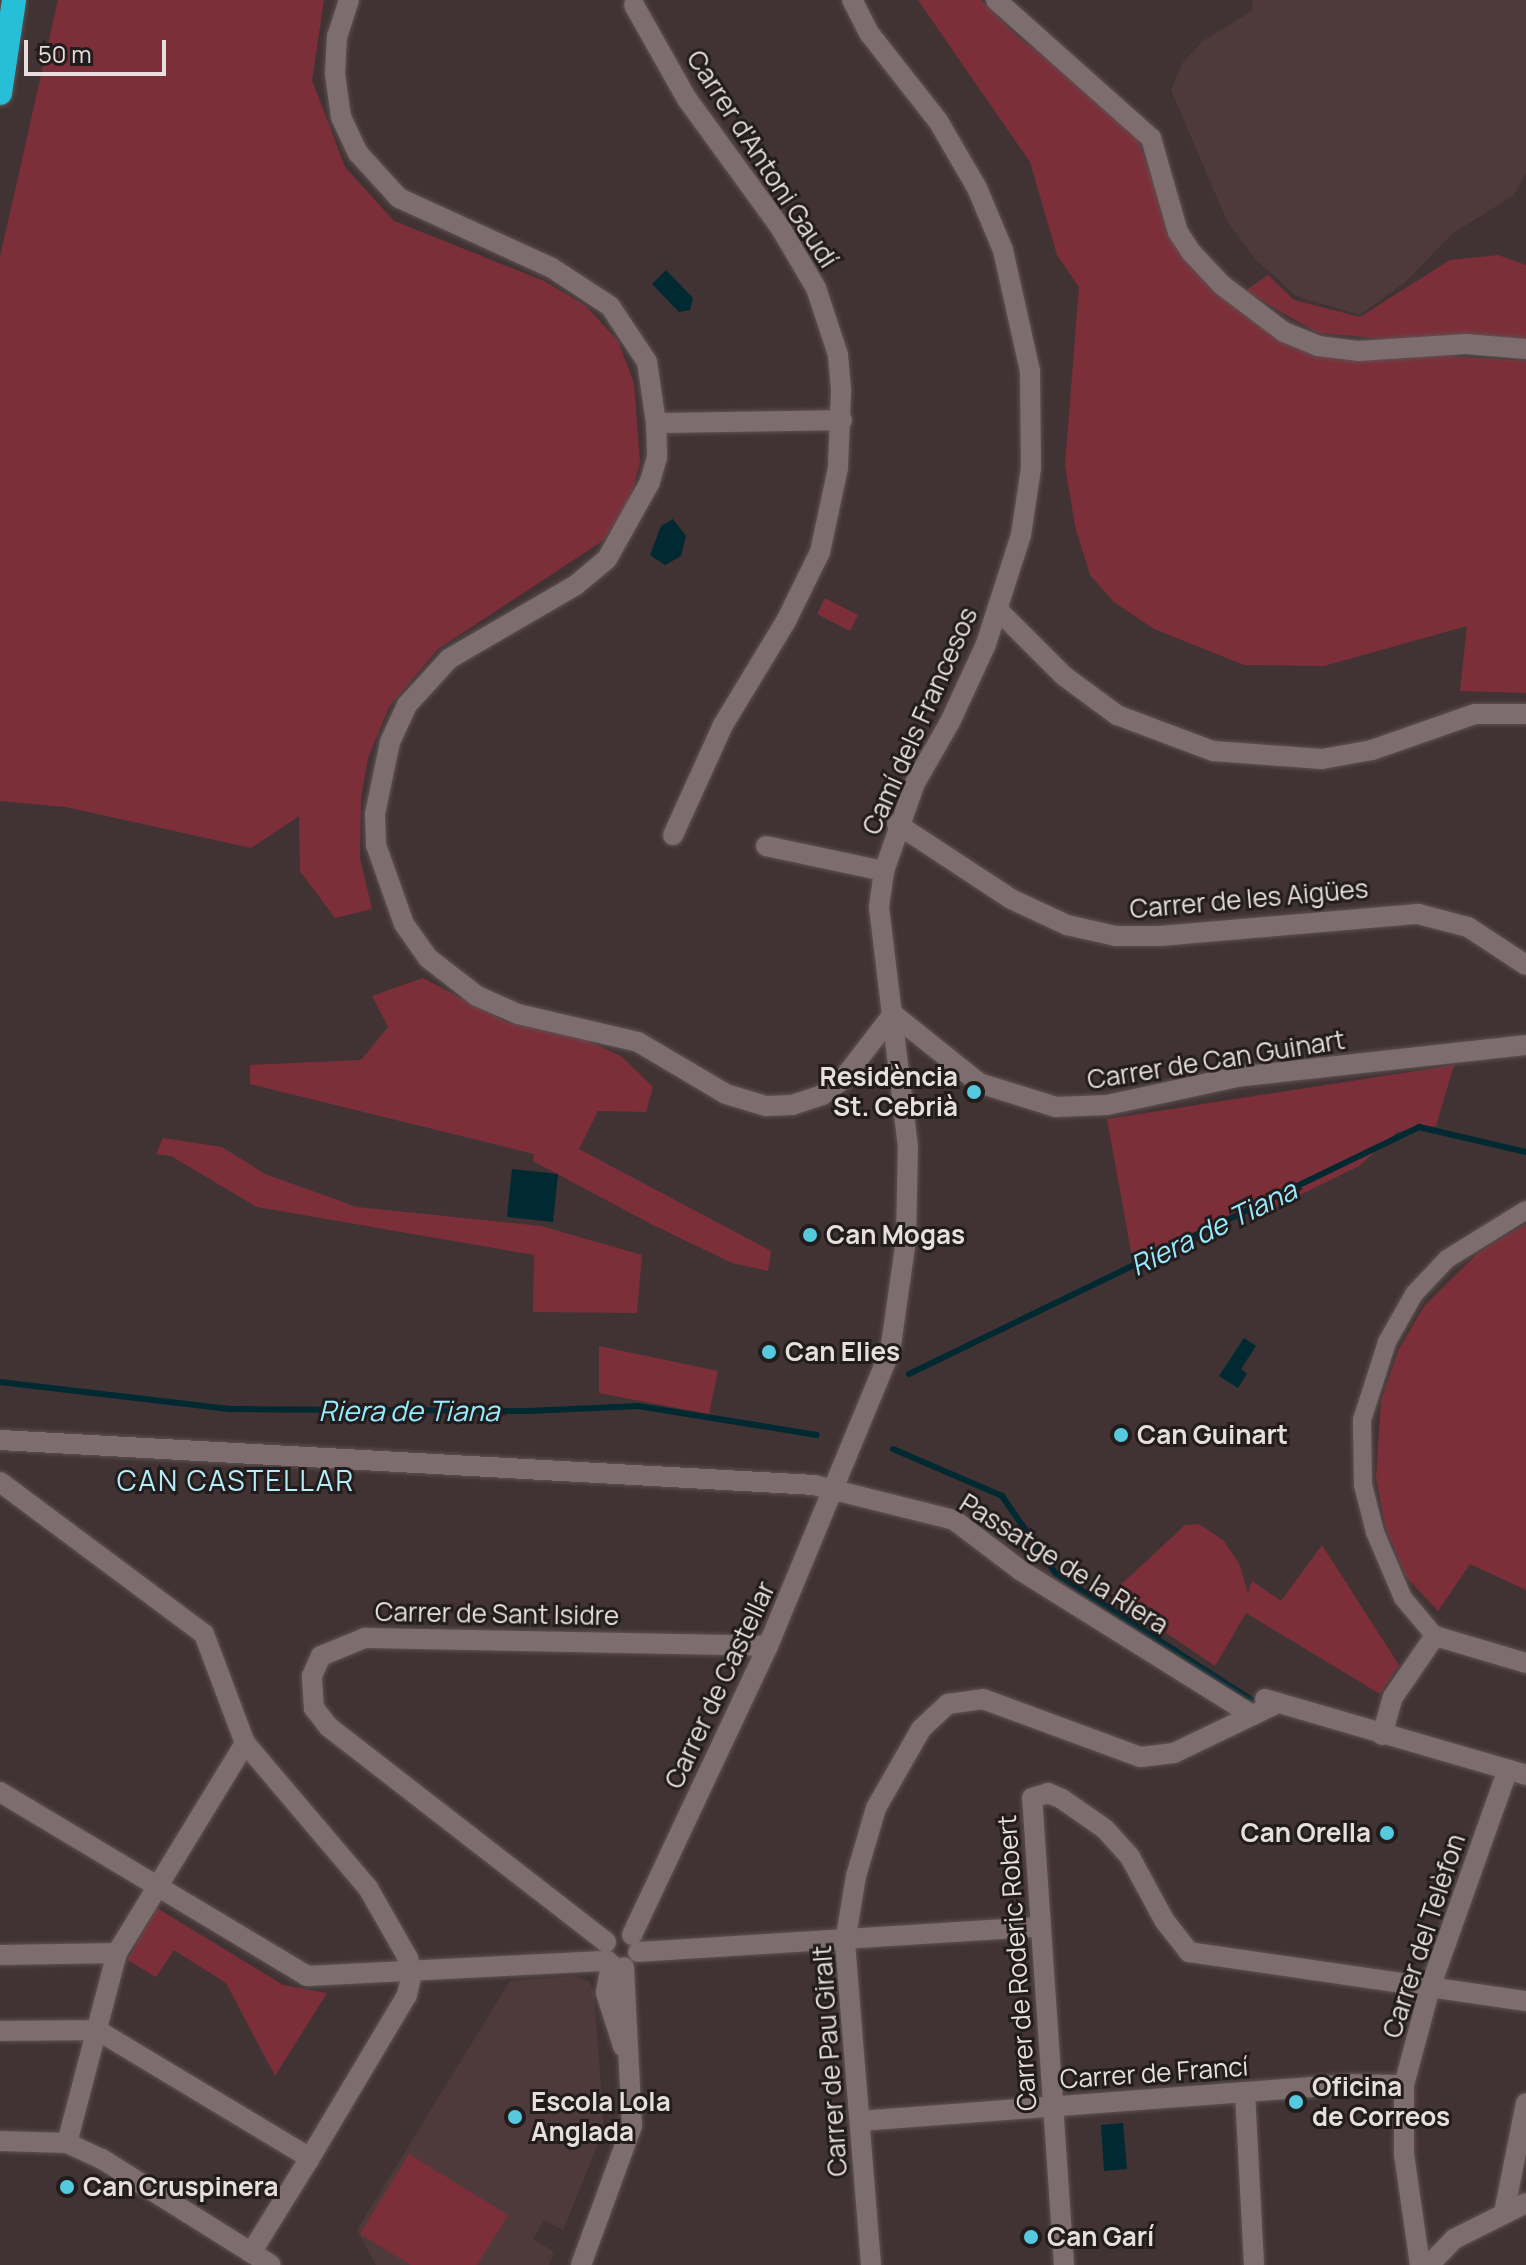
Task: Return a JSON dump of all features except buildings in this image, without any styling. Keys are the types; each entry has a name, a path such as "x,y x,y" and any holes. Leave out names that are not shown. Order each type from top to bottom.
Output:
{"highway":[{"path":"0,93 15,7"}],"street":[{"path":"349,0 337,36 335,74 341,117 358,153 399,198 552,268 610,306 647,362 656,423 657,457 650,482 607,559 576,585 449,659 407,705 378,782 376,845 387,886 415,943 444,973 477,996 518,1014 638,1042 744,1102 792,1105 822,1095 860,1058 893,1014"},
{"name":"Camí dels Francesos","path":"849,1454 893,1343 906,1239 908,1147 879,907 884,871 897,824 962,699 998,610 1021,535 1031,468 1034,404 1022,321 1003,250 977,188 938,121 869,33 852,0"},
{"path":"996,0 1151,138 1178,232 1191,252 1222,285 1284,332 1318,346 1358,351 1466,344 1526,349"},
{"name":"Carrer d'Antoni Gaudí","path":"634,5 687,99 780,227 816,288 838,355 842,420 832,513 820,552 786,621 723,725 673,835"},
{"path":"656,423 842,420"},
{"path":"998,610 1064,676 1117,715 1213,751 1322,759 1372,750 1475,714 1526,714"},
{"name":"Carrer de les Aigües","path":"897,824 1011,899 1079,928 1116,936 1160,936 1418,914 1468,927 1526,965"},
{"path":"766,846 884,871"},
{"path":"860,1058 886,979"},
{"name":"Carrer de Can Guinart","path":"893,1014 979,1083 1056,1107 1107,1105 1236,1077 1526,1045"},
{"path":"1526,1210 1457,1251 1414,1294 1387,1342 1362,1420 1363,1485 1375,1532 1403,1598 1435,1636 1526,1663"},
{"name":"Passatge de la Riera","path":"0,1440 562,1468 814,1485 954,1520 1020,1570 1264,1706 1517,1772"},
{"name":"Carrer de Castellar","path":"581,2265 630,2136 620,1954 768,1646 849,1454"},
{"path":"0,1482 204,1634 245,1743 368,1888 412,1973 407,1995 251,2253"},
{"path":"1382,1735 1393,1697 1435,1636"},
{"name":"Carrer de Sant Isidre","path":"620,1954 328,1726 314,1708 312,1676 321,1656 365,1638 768,1646"},
{"name":"Carrer de Pau Giralt","path":"871,2265 845,1942 856,1876 876,1808 907,1748 948,1704 983,1699 1141,1757 1174,1753 1264,1706"},
{"path":"67,2143 117,1953 245,1743"},
{"name":"Carrer del Telèfon","path":"1420,2265 1404,2154 1404,2085 1430,1988 1517,1772"},
{"path":"0,1792 155,1888 307,1976 412,1973 620,1954 845,1942 1039,1927"},
{"name":"Carrer de Roderic Robert","path":"1064,2265 1032,1798 1048,1793 1081,1809 1130,1857 1164,1920 1189,1952 1430,1988"},
{"path":"0,1955 117,1953"},
{"path":"1430,1988 1526,2001"},
{"path":"0,2031 97,2030 308,2161"},
{"name":"Carrer de Francí","path":"860,2121 1245,2093 1404,2085"},
{"path":"1245,2093 1254,2265"},
{"path":"1504,2213 1526,2103"},
{"path":"0,2141 67,2143 102,2159 271,2265"},
{"path":"1429,2265 1445,2245 1526,2203"}],"shaded area":[{"path":"58,0 324,0 312,80 345,167 394,221 544,281 586,306 618,341 634,383 640,463 630,499 604,540 438,649 389,707 368,758 361,798 360,858 372,909 335,918 300,871 299,816 251,848 66,807 0,801 0,257"},
{"path":"918,0 981,0 1018,37 1099,101 1138,139 1170,230 1273,333 1432,355 1526,361 1526,693 1460,691 1467,626 1324,666 1244,665 1154,629 1114,602 1090,575 1075,526 1065,465 1079,287 1057,255 1030,162"},
{"path":"1253,0 1526,0 1526,173 1514,195 1453,233 1405,282 1360,315 1296,296 1255,259 1226,219 1171,90 1183,62 1203,41 1252,11"},
{"path":"1498,255 1526,265 1526,340 1483,335 1411,341 1318,333 1245,291 1268,275 1294,300 1360,317 1450,260"},
{"path":"825,598 858,615 850,631 817,614"},
{"path":"423,978 506,1022 586,1040 621,1056 653,1087 646,1112 598,1111 579,1149 771,1251 768,1271 732,1263 651,1224 533,1161 534,1154 250,1084 250,1065 361,1060 388,1027 372,996"},
{"path":"1454,1065 1436,1126 1397,1132 1359,1166 1255,1217 1256,1207 1132,1257 1107,1119"},
{"path":"163,1138 222,1147 265,1174 357,1207 541,1226 642,1255 637,1313 533,1312 534,1255 257,1207 171,1156 156,1154"},
{"path":"1526,1224 1526,1590 1470,1564 1438,1611 1406,1577 1386,1529 1376,1478 1381,1401 1398,1351 1424,1306 1480,1251"},
{"path":"599,1346 718,1371 709,1414 599,1393"},
{"path":"1199,1524 1223,1540 1239,1563 1248,1593 1252,1581 1281,1601 1322,1545 1399,1665 1380,1694 1246,1613 1215,1666 1110,1595 1185,1525"},
{"path":"157,1908 283,1985 327,1993 275,2076 226,1983 174,1950 156,1977 127,1960"},
{"name":"Escola Lola Anglada","path":"576,1976 589,1981 594,1992 604,2129 563,2230 544,2220 533,2239 554,2252 549,2265 376,2265 357,2230 510,1981"},
{"path":"409,2154 508,2215 477,2265 411,2265 360,2234"}],"water":[{"path":"666,270 693,298 690,310 679,312 652,284"},
{"path":"673,519 686,536 681,556 665,565 650,555 661,526"},
{"path":"512,1169 558,1174 553,1222 507,1217"},
{"path":"1244,1338 1256,1346 1241,1369 1247,1374 1238,1388 1219,1376"},
{"path":"1123,2123 1127,2169 1104,2171 1101,2125"}],"waterway":[{"name":"Riera de Tiana","path":"909,1374 1419,1127 1526,1152"},
{"name":"Riera de Tiana","path":"0,1382 231,1409 529,1411 638,1406 817,1435"},
{"path":"893,1449 1002,1496 1056,1574 1253,1701"}],"place":[{"name":"Residència St. Cebrià","path":"974,1092"},
{"name":"Can Mogas","path":"810,1235"},
{"name":"Can Elies","path":"769,1352"},
{"name":"Can Guinart","path":"1121,1435"},
{"name":"Can Orella","path":"1387,1833"},
{"name":"Oficina de Correos","path":"1296,2102"},
{"name":"Escola Lola Anglada","path":"515,2117"},
{"name":"Can Cruspinera","path":"67,2187"},
{"name":"Can Garí","path":"1031,2237"}],"district":[{"name":"CAN CASTELLAR","path":"236,1480"}]}
